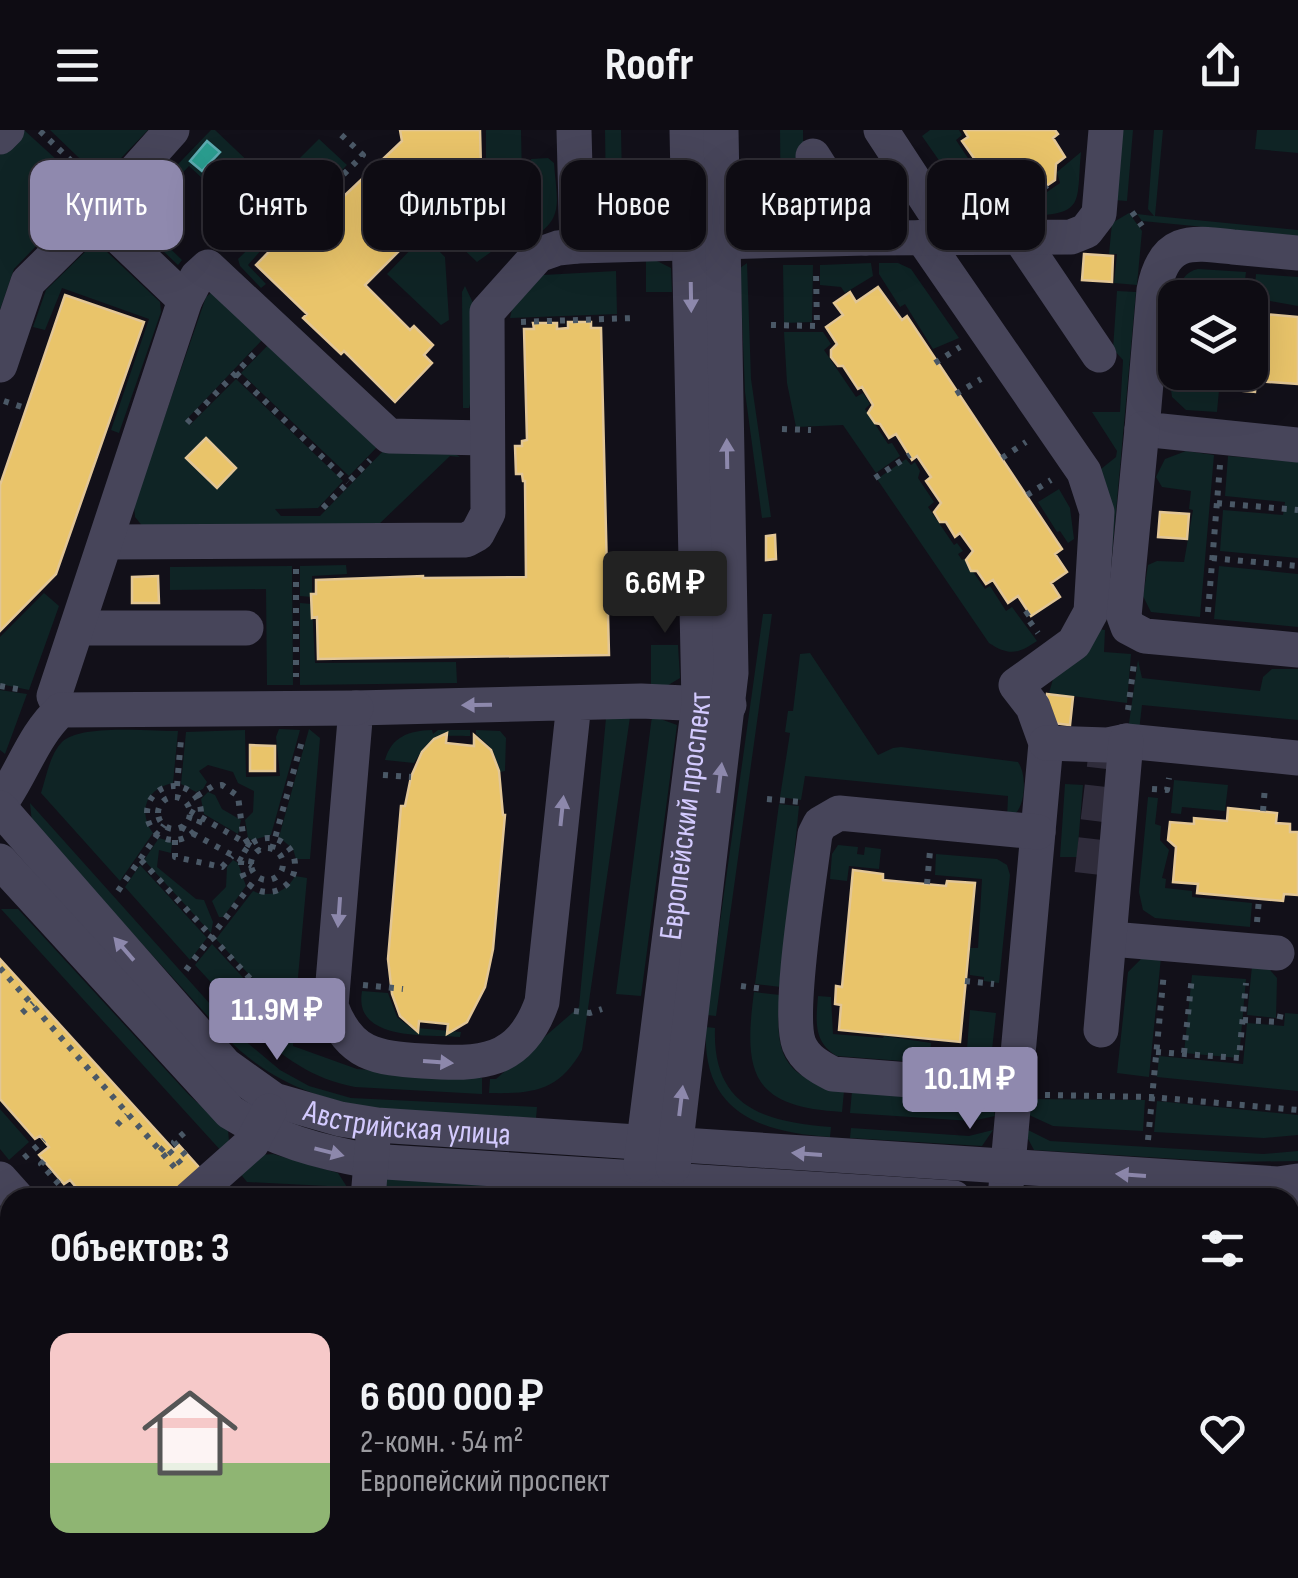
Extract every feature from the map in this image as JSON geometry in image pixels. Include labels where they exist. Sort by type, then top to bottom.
[{"type":"street","points":[[0,137],[7,130]]},
{"type":"street","points":[[139,160],[172,130]]},
{"type":"street","points":[[574,130],[575,160]]},
{"type":"street","name":"Европейский проспект","points":[[687,130],[692,160]]},
{"type":"street","name":"Европейский проспект","points":[[656,1173],[714,704],[706,243],[720,130]]},
{"type":"street","points":[[882,130],[927,219]]},
{"type":"street","points":[[1045,238],[1086,231],[1100,214],[1106,130]]},
{"type":"street","points":[[812,156],[815,160]]},
{"type":"street","points":[[706,243],[726,242]]},
{"type":"street","points":[[1006,1182],[1022,1091],[1046,743],[1033,707],[1016,685],[1108,614],[1142,428],[1154,290],[1158,272],[1169,255],[1191,242],[1298,253]]},
{"type":"street","points":[[106,542],[466,540],[478,534],[488,513],[487,312],[538,255],[561,248]]},
{"type":"street","points":[[0,365],[28,282],[55,250]]},
{"type":"street","points":[[140,250],[185,300]]},
{"type":"street","points":[[944,250],[1084,472],[1097,512],[1108,614]]},
{"type":"street","points":[[1028,250],[1099,355]]},
{"type":"street","points":[[61,710],[54,696],[185,300],[197,277],[208,267],[389,436],[486,438]]},
{"type":"street","points":[[1142,428],[1298,444]]},
{"type":"street","points":[[1108,614],[1146,636],[1298,650]]},
{"type":"street","points":[[77,628],[246,628]]},
{"type":"street","points":[[356,708],[344,995],[350,1040],[366,1052],[388,1059],[483,1062],[520,1042],[542,1002],[574,703]]},
{"type":"street","points":[[0,806],[45,724],[61,710],[714,704]]},
{"type":"street","points":[[1046,743],[1106,745],[1127,726]]},
{"type":"street","points":[[1127,726],[1298,758]]},
{"type":"street","points":[[1102,1030],[1127,726]]},
{"type":"street","name":"Австрийская улица","points":[[0,806],[14,872],[230,1112],[340,1119],[656,1173]]},
{"type":"street","points":[[1022,1091],[833,1074],[808,1058],[801,1048],[795,1018],[814,834],[820,824],[839,813],[1038,832]]},
{"type":"street","points":[[1111,939],[1277,953]]},
{"type":"street","points":[[187,1188],[252,1143],[267,1115]]},
{"type":"street","name":"Австрийская улица","points":[[267,1115],[331,1154],[370,1161],[656,1173]]},
{"type":"street","points":[[369,1188],[374,1125]]},
{"type":"street","points":[[656,1173],[1006,1182],[1278,1184],[1298,1180]]},
{"type":"street","points":[[656,1173],[835,1188]]},
{"type":"path","points":[[40,130],[64,160]]},
{"type":"path","points":[[336,130],[363,155],[343,175]]},
{"type":"path","points":[[1045,187],[1045,191]]},
{"type":"path","points":[[772,326],[816,326],[816,261]]},
{"type":"path","points":[[504,322],[634,318]]},
{"type":"path","points":[[187,423],[276,332]]},
{"type":"path","points":[[936,363],[949,354]]},
{"type":"path","points":[[236,373],[348,482]]},
{"type":"path","points":[[956,394],[967,387]]},
{"type":"path","points":[[4,400],[25,408]]},
{"type":"path","points":[[782,429],[811,430]]},
{"type":"path","points":[[319,512],[389,436]]},
{"type":"path","points":[[1002,458],[1016,449]]},
{"type":"path","points":[[1207,624],[1222,455]]},
{"type":"path","points":[[875,478],[910,456]]},
{"type":"path","points":[[1027,496],[1040,486]]},
{"type":"path","points":[[1217,503],[1298,510]]},
{"type":"path","points":[[1212,558],[1298,566]]},
{"type":"path","points":[[296,563],[296,688]]},
{"type":"path","points":[[1028,612],[1025,615],[1044,642]]},
{"type":"path","points":[[1127,726],[1135,656]]},
{"type":"path","points":[[272,849],[306,726]]},
{"type":"path","points":[[176,797],[182,728]]},
{"type":"path","points":[[378,774],[412,777]]},
{"type":"path","points":[[1167,790],[1169,777]]},
{"type":"path","points":[[196,796],[222,785],[238,796],[243,835],[249,845]]},
{"type":"path","points":[[163,787],[188,788],[196,796],[202,817],[192,833],[175,840],[158,834],[146,816],[148,804],[163,787]]},
{"type":"path","points":[[1263,811],[1264,796]]},
{"type":"path","points":[[164,825],[159,817],[160,806],[166,799],[176,797],[186,802],[190,811],[260,851]]},
{"type":"path","points":[[767,799],[800,802]]},
{"type":"path","points":[[181,827],[190,811]]},
{"type":"path","points":[[164,825],[181,827],[252,866],[258,877],[268,880],[281,872],[282,858],[272,849]]},
{"type":"path","points":[[118,891],[164,825]]},
{"type":"path","points":[[274,838],[292,852],[293,876],[274,892],[258,891],[242,874],[241,860],[249,845],[274,838]]},
{"type":"path","points":[[175,840],[175,857],[222,867],[232,856]]},
{"type":"path","points":[[252,866],[260,851],[272,849]]},
{"type":"path","points":[[927,884],[930,850]]},
{"type":"path","points":[[140,860],[268,998],[403,989]]},
{"type":"path","points":[[186,970],[258,877]]},
{"type":"path","points":[[1148,1140],[1165,958]]},
{"type":"path","points":[[0,968],[187,1188]]},
{"type":"path","points":[[1184,1053],[1192,975]]},
{"type":"path","points":[[1156,1052],[1239,1058],[1246,979]]},
{"type":"path","points":[[966,981],[1002,986]]},
{"type":"path","points":[[22,1013],[32,1003]]},
{"type":"path","points":[[574,1011],[590,1013],[602,1008]]},
{"type":"path","points":[[1243,1020],[1280,1022],[1280,1012]]},
{"type":"path","points":[[1022,1091],[1298,1110]]},
{"type":"path","points":[[117,1126],[127,1115]]},
{"type":"path","points":[[9,1182],[44,1140]]},
{"type":"path","points":[[44,1161],[41,1164],[62,1188]]},
{"type":"green space","points":[[24,130],[57,160],[30,160],[32,250],[14,269],[0,310],[0,155]]},
{"type":"green space","points":[[50,130],[148,130],[119,160],[81,160]]},
{"type":"green space","points":[[215,130],[247,160],[203,160],[203,179],[189,166],[183,172],[182,160]]},
{"type":"green space","points":[[486,130],[521,130],[522,160],[486,160]]},
{"type":"green space","points":[[605,130],[621,130],[622,160],[605,160]]},
{"type":"green space","points":[[780,130],[803,130],[803,160],[780,160]]},
{"type":"green space","points":[[930,130],[959,130],[962,135],[956,140],[969,160],[939,160],[922,136]]},
{"type":"green space","points":[[1121,130],[1133,130],[1127,201],[1114,200]]},
{"type":"green space","points":[[1154,130],[1163,130],[1155,216],[1298,230],[1298,236],[1142,221],[1137,214],[1154,216],[1148,209]]},
{"type":"green space","points":[[1257,130],[1298,130],[1298,153],[1255,149]]},
{"type":"green space","points":[[319,139],[342,160],[298,160]]},
{"type":"green space","points":[[1081,152],[1074,202],[1069,208],[1045,215],[1045,193],[1060,183],[1057,172]]},
{"type":"green space","points":[[548,158],[554,163],[556,206],[550,223],[541,231],[541,160],[531,159]]},
{"type":"green space","points":[[1129,213],[1142,231],[1137,285],[1114,283],[1117,254],[1109,254],[1112,223]]},
{"type":"green space","points":[[87,250],[105,250],[160,302],[161,312],[119,433],[111,430],[149,319],[62,288],[45,330],[33,327],[46,290]]},
{"type":"green space","points":[[162,250],[172,250],[182,260],[178,265]]},
{"type":"green space","points":[[247,250],[261,250],[248,265],[266,284],[261,288],[238,259]]},
{"type":"green space","points":[[410,250],[438,250],[445,257],[449,320],[441,325],[387,274]]},
{"type":"green space","points":[[464,250],[494,250],[477,262]]},
{"type":"green space","points":[[646,261],[671,268],[672,292],[646,292]]},
{"type":"green space","points":[[747,263],[751,379],[771,517],[762,518],[745,392],[740,268]]},
{"type":"green space","points":[[871,263],[873,276],[845,293],[841,287],[820,285],[820,265]]},
{"type":"green space","points":[[879,263],[898,263],[911,269],[959,338],[933,349],[905,304],[900,307],[879,274]]},
{"type":"green space","points":[[783,265],[813,265],[812,322],[784,323]]},
{"type":"green space","points":[[616,271],[617,314],[510,318],[512,309],[543,275]]},
{"type":"green space","points":[[1190,272],[1246,272],[1245,280],[1183,280]]},
{"type":"green space","points":[[1256,274],[1298,277],[1298,306],[1268,301],[1268,280],[1256,280]]},
{"type":"green space","points":[[465,286],[473,303],[469,408],[463,408]]},
{"type":"green space","points":[[1117,291],[1136,292],[1108,599],[1096,473],[1116,457],[1117,451],[1092,412],[1120,412],[1123,360],[1113,349]]},
{"type":"green space","points":[[212,292],[263,339],[185,421],[190,425],[236,379],[343,481],[318,508],[275,509],[281,516],[320,516],[387,447],[450,451],[460,457],[450,456],[377,526],[144,528],[135,517],[134,505],[206,297]]},
{"type":"green space","points":[[784,332],[823,332],[831,344],[824,350],[856,397],[863,393],[870,404],[865,409],[900,456],[876,473],[843,425],[796,427],[787,383]]},
{"type":"green space","points":[[268,345],[379,445],[349,476],[241,373]]},
{"type":"green space","points":[[1171,390],[1219,390],[1217,412],[1186,410],[1172,397]]},
{"type":"green space","points":[[1186,451],[1214,455],[1200,617],[1151,612],[1143,596],[1148,565],[1157,561],[1184,562],[1193,510],[1189,509],[1191,491],[1162,487],[1156,477],[1165,459]]},
{"type":"green space","points":[[1228,456],[1298,462],[1298,558],[1220,551],[1223,510],[1283,515],[1285,502],[1225,496]]},
{"type":"green space","points":[[906,459],[911,465],[915,462],[920,471],[918,478],[934,502],[928,507],[954,545],[957,543],[963,551],[958,554],[962,560],[985,589],[990,586],[1006,611],[1012,607],[1037,641],[1013,652],[989,643],[877,479]]},
{"type":"green space","points":[[1059,489],[1070,508],[1074,539],[1068,543],[1038,502]]},
{"type":"green space","points":[[346,565],[347,574],[312,576],[312,597],[300,596],[300,566]]},
{"type":"green space","points":[[292,566],[293,685],[267,685],[266,589],[170,590],[170,567]]},
{"type":"green space","points":[[1219,566],[1298,574],[1298,627],[1214,619]]},
{"type":"green space","points":[[44,593],[59,606],[29,690],[0,684],[0,637]]},
{"type":"green space","points":[[300,603],[312,604],[315,663],[456,662],[457,683],[300,685]]},
{"type":"green space","points":[[763,614],[772,614],[716,1016],[707,1015]]},
{"type":"green space","points":[[1098,629],[1105,630],[1104,652],[1131,654],[1127,703],[1049,693],[1053,679]]},
{"type":"green space","points":[[651,645],[678,645],[680,678],[665,687],[651,687]]},
{"type":"green space","points":[[810,653],[878,755],[901,747],[1018,762],[1024,785],[1018,810],[1007,819],[1008,796],[805,776],[801,800],[780,797],[790,733],[785,732],[788,711],[793,711],[800,654]]},
{"type":"green space","points":[[1138,660],[1142,678],[1260,691],[1263,677],[1272,669],[1298,669],[1298,720],[1142,705],[1139,731],[1128,730]]},
{"type":"green space","points":[[0,690],[27,694],[5,754],[0,750]]},
{"type":"green space","points":[[652,716],[677,725],[641,996],[616,994]]},
{"type":"green space","points":[[630,717],[582,1050],[554,1082],[532,1091],[489,1093],[490,1079],[496,1079],[579,1007],[606,718]]},
{"type":"green space","points":[[279,729],[300,730],[271,835],[252,840],[248,838],[245,820],[253,812],[254,791],[238,783],[233,772],[208,765],[199,771],[207,782],[203,789],[196,792],[181,784],[186,732],[245,730],[246,777],[280,776],[276,737]]},
{"type":"green space","points":[[309,729],[320,738],[310,859],[296,859],[293,849],[279,837]]},
{"type":"green space","points":[[432,730],[433,734],[438,730],[470,730],[470,736],[436,738],[414,763],[385,760],[402,736]]},
{"type":"green space","points":[[476,730],[500,731],[506,738],[505,771],[500,772],[492,749]]},
{"type":"green space","points":[[178,731],[173,783],[157,790],[147,802],[146,817],[153,833],[120,881],[41,793],[51,759],[62,742],[84,733]]},
{"type":"green space","points":[[1174,780],[1228,785],[1225,811],[1182,807],[1181,814],[1171,813]]},
{"type":"green space","points":[[1065,784],[1083,785],[1077,857],[1060,857]]},
{"type":"green space","points":[[208,792],[215,795],[222,809],[241,820],[238,834],[204,814],[201,799]]},
{"type":"green space","points":[[1148,797],[1158,798],[1155,824],[1161,826],[1160,840],[1169,850],[1162,878],[1166,879],[1165,888],[1192,891],[1192,897],[1252,903],[1250,927],[1155,918],[1143,910],[1139,892]]},
{"type":"green space","points":[[30,803],[237,1034],[280,1070],[309,1086],[351,1098],[537,1107],[536,1118],[376,1108],[301,1089],[267,1071],[234,1045],[32,823]]},
{"type":"green space","points":[[779,804],[799,806],[781,987],[755,984]]},
{"type":"green space","points":[[159,838],[172,842],[171,853],[159,850],[157,867],[196,899],[204,900],[213,922],[211,933],[144,860]]},
{"type":"green space","points":[[838,845],[858,847],[857,854],[864,855],[865,847],[881,849],[879,869],[849,866],[847,881],[830,879],[832,854]]},
{"type":"green space","points":[[936,854],[997,859],[1007,865],[1010,875],[999,983],[970,975],[970,948],[978,948],[982,879],[935,875]]},
{"type":"green space","points":[[233,860],[238,863],[246,886],[223,917],[219,917],[212,901],[226,887],[227,867]]},
{"type":"green space","points":[[140,865],[207,938],[190,960],[125,887]]},
{"type":"green space","points":[[295,876],[307,878],[296,999],[269,996],[216,939],[253,891],[277,892]]},
{"type":"green space","points":[[1,909],[18,909],[189,1095],[228,1130],[229,1141],[223,1153]]},
{"type":"green space","points":[[212,944],[264,1000],[296,1004],[293,1046],[357,1069],[482,1078],[482,1094],[355,1087],[306,1069],[265,1040],[195,965]]},
{"type":"green space","points":[[1161,957],[1149,1077],[1117,1073],[1128,972],[1141,959]]},
{"type":"green space","points":[[1252,966],[1270,970],[1277,978],[1276,1018],[1247,1015]]},
{"type":"green space","points":[[1192,975],[1246,979],[1239,1058],[1184,1053]]},
{"type":"green space","points":[[362,991],[388,993],[397,1017],[416,1032],[417,1028],[461,1032],[460,1037],[413,1035],[381,1027],[369,1019],[362,1007]]},
{"type":"green space","points":[[754,992],[780,995],[779,1033],[787,1060],[807,1079],[844,1091],[842,1112],[789,1103],[760,1081],[750,1045]]},
{"type":"green space","points":[[818,996],[831,997],[833,1034],[931,1043],[929,1063],[837,1056],[820,1037]]},
{"type":"green space","points":[[970,1010],[996,1013],[991,1059],[982,1066],[936,1064],[938,1047],[967,1049]]},
{"type":"green space","points":[[1285,1013],[1298,1014],[1298,1091],[1157,1077],[1159,1056],[1243,1064],[1247,1023],[1284,1026]]},
{"type":"green space","points":[[706,1027],[715,1028],[716,1055],[723,1077],[747,1106],[785,1121],[831,1127],[830,1137],[780,1130],[758,1122],[724,1098],[713,1079],[707,1056]]},
{"type":"green space","points":[[852,1091],[992,1101],[995,1116],[972,1121],[850,1113]]},
{"type":"green space","points":[[1029,1099],[1145,1100],[1143,1131],[1053,1126],[1029,1115]]},
{"type":"green space","points":[[1157,1101],[1298,1115],[1298,1135],[1264,1138],[1154,1132]]},
{"type":"green space","points":[[0,1109],[29,1142],[9,1160],[0,1149]]},
{"type":"green space","points":[[851,1128],[969,1136],[993,1130],[982,1146],[850,1138]]},
{"type":"green space","points":[[1028,1130],[1050,1141],[1263,1154],[1298,1151],[1298,1161],[1226,1162],[1034,1150]]},
{"type":"green space","points":[[273,1154],[338,1173],[347,1187],[247,1182],[239,1172],[260,1155]]},
{"type":"green space","points":[[388,1177],[520,1186],[520,1188],[382,1188]]},
{"type":"building: Жильё","points":[[400,130],[480,130],[481,160],[382,160],[402,141]]},
{"type":"building: Жильё","points":[[964,130],[1055,130],[1058,134],[1053,138],[1065,157],[1056,164],[1055,180],[1045,187],[1045,160],[975,160],[962,141],[968,137]]},
{"type":"building: Жильё","points":[[363,178],[363,250],[400,250],[365,285],[410,330],[414,326],[433,345],[424,355],[432,363],[395,402],[344,351],[341,354],[303,318],[307,314],[256,265],[271,250],[343,250],[343,197]]},
{"type":"building: Жильё","points":[[1084,254],[1113,256],[1112,282],[1082,280]]},
{"type":"building: Жильё","points":[[878,287],[902,320],[907,316],[1062,549],[1055,554],[1067,572],[1051,583],[1060,597],[1031,616],[1018,596],[1008,603],[993,580],[986,584],[977,571],[971,571],[966,560],[973,551],[960,533],[955,537],[934,512],[941,503],[926,481],[931,477],[917,456],[912,460],[896,434],[889,438],[875,423],[868,413],[873,405],[862,387],[858,389],[843,366],[831,357],[837,344],[826,327],[843,315],[834,303],[850,292],[856,302]]},
{"type":"building: Жильё","points":[[65,295],[144,322],[56,574],[0,631],[0,485]]},
{"type":"building: Жильё","points":[[1268,314],[1298,317],[1298,384],[1268,382]]},
{"type":"building: Жильё","points":[[568,322],[591,322],[591,328],[601,328],[609,655],[318,659],[317,617],[312,618],[311,594],[316,594],[316,580],[526,577],[525,481],[522,474],[516,474],[515,446],[522,446],[522,441],[527,440],[524,329],[534,329],[533,323],[557,323],[557,329],[568,328]]},
{"type":"building: Жильё","points":[[206,438],[236,468],[217,488],[186,458]]},
{"type":"building: Жильё","points":[[1160,512],[1189,514],[1187,539],[1158,537]]},
{"type":"building: Жильё","points":[[775,535],[776,559],[766,560],[766,536]]},
{"type":"building: Жильё","points":[[158,576],[159,603],[132,603],[132,577]]},
{"type":"building: Жильё","points":[[1047,694],[1073,697],[1070,725],[1044,722]]},
{"type":"building: Жильё","points":[[447,733],[446,743],[474,746],[474,735],[491,750],[499,771],[505,815],[493,949],[485,987],[467,1022],[447,1034],[448,1024],[419,1021],[418,1032],[400,1016],[392,994],[388,959],[401,806],[405,806],[422,752],[434,739]]},
{"type":"building: Жильё","points":[[250,745],[275,746],[275,771],[250,771]]},
{"type":"building: Жильё","points":[[1228,808],[1277,813],[1276,823],[1290,824],[1290,832],[1298,832],[1298,895],[1284,894],[1283,901],[1197,893],[1198,884],[1173,882],[1176,847],[1168,840],[1170,822],[1194,824],[1194,818],[1227,821]]},
{"type":"building: Жильё","points":[[853,870],[883,874],[883,880],[946,886],[947,881],[975,883],[960,1042],[839,1030],[841,1005],[835,1004],[836,986],[842,987]]},
{"type":"building: Жильё","points":[[0,959],[174,1150],[179,1145],[205,1174],[192,1188],[77,1188],[70,1180],[64,1184],[39,1155],[49,1147],[40,1136],[35,1139],[0,1099]]},
{"type":"building: Школы","points":[[207,141],[220,152],[212,160],[203,160],[202,171],[190,161]]},
{"type":"tunnel","points":[[1092,874],[1107,745]]}]
